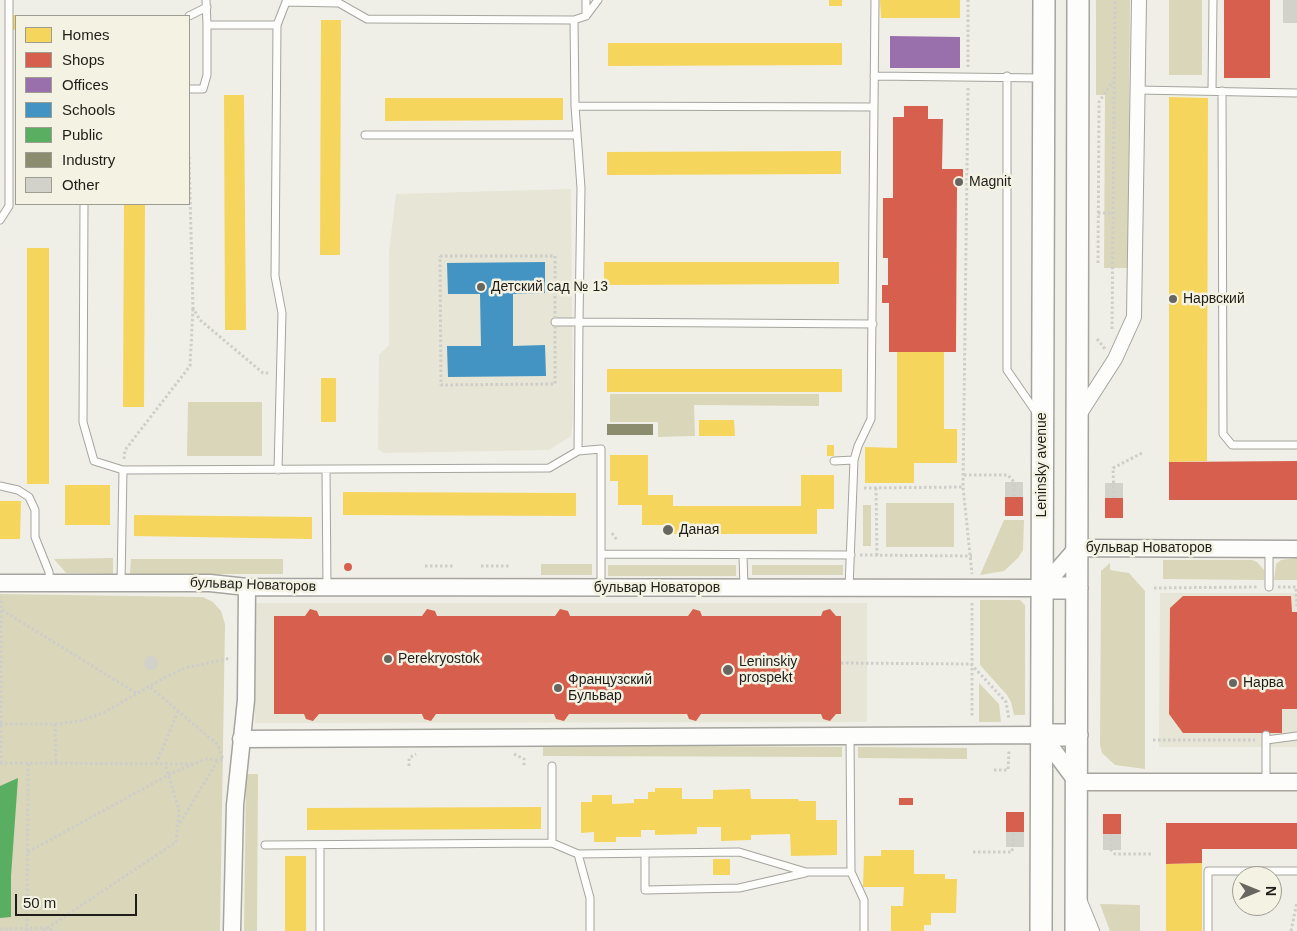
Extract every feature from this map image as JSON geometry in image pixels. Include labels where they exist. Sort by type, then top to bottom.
[{"type":"main road","name":"Leninsky avenue","points":[[1041,931],[1044,0]]},
{"type":"main road","points":[[1076,931],[1078,0]]},
{"type":"main road","points":[[1042,588],[1077,588]]},
{"type":"main road","points":[[1042,736],[1077,736]]},
{"type":"street","points":[[1077,418],[1115,358],[1134,316],[1140,0]]},
{"type":"street","name":"бульвар Новаторов","points":[[1,588],[50,583],[210,583],[247,587],[1042,588],[1077,548],[1297,548]]},
{"type":"street","points":[[232,931],[235,805],[246,700],[247,587]]},
{"type":"street","points":[[241,739],[1042,736],[1077,782],[1297,782]]},
{"type":"street","points":[[1076,894],[1092,931]]},
{"type":"lane","points":[[0,220],[9,206],[8,0]]},
{"type":"lane","points":[[586,0],[586,16]]},
{"type":"lane","points":[[278,470],[282,313],[276,276],[277,25],[287,1],[339,3],[367,19],[574,20],[586,16],[598,0]]},
{"type":"lane","points":[[850,588],[854,460],[858,446],[871,419],[874,0]]},
{"type":"lane","points":[[1212,90],[1213,0]]},
{"type":"lane","points":[[190,15],[206,4]]},
{"type":"lane","points":[[190,89],[203,89],[207,75],[206,4]]},
{"type":"lane","points":[[574,20],[577,135],[581,188],[578,451]]},
{"type":"lane","points":[[207,25],[277,25]]},
{"type":"lane","points":[[874,76],[1007,76],[1044,78]]},
{"type":"lane","points":[[1007,76],[1007,370],[1042,421]]},
{"type":"lane","points":[[1138,90],[1297,93]]},
{"type":"lane","points":[[1222,91],[1223,434],[1232,445],[1297,444]]},
{"type":"lane","points":[[576,106],[874,107]]},
{"type":"lane","points":[[365,134],[577,135]]},
{"type":"lane","points":[[84,205],[83,422],[94,461],[123,470],[550,468],[578,451],[601,449],[601,588]]},
{"type":"lane","points":[[555,322],[873,324]]},
{"type":"lane","points":[[834,461],[854,460]]},
{"type":"lane","points":[[121,583],[123,470]]},
{"type":"lane","points":[[326,470],[327,587]]},
{"type":"lane","points":[[0,486],[18,490],[29,497],[35,510],[35,538],[49,572],[50,583]]},
{"type":"lane","points":[[1269,548],[1270,587]]},
{"type":"lane","points":[[601,554],[851,555]]},
{"type":"lane","points":[[743,555],[744,588]]},
{"type":"lane","points":[[850,736],[851,872],[864,900],[864,931]]},
{"type":"lane","points":[[1266,782],[1266,737],[1297,736]]},
{"type":"lane","points":[[552,766],[552,844]]},
{"type":"lane","points":[[265,845],[552,844],[578,854],[739,852],[806,872]]},
{"type":"lane","points":[[320,845],[320,931]]},
{"type":"lane","points":[[578,854],[590,898],[590,931]]},
{"type":"lane","points":[[645,854],[645,890],[739,888],[806,872],[851,872]]},
{"type":"lane","points":[[1208,931],[1208,871],[1297,871]]},
{"type":"path","points":[[968,0],[964,487],[972,556],[972,576]]},
{"type":"path","points":[[1112,338],[1115,0]]},
{"type":"path","points":[[1098,272],[1099,102],[1114,79]]},
{"type":"path","points":[[128,446],[190,366],[193,308],[190,195]]},
{"type":"path","points":[[1098,213],[1113,213]]},
{"type":"path","points":[[440,256],[555,256],[555,322],[555,384],[441,385],[440,256]]},
{"type":"path","points":[[193,308],[200,320],[263,373],[280,374]]},
{"type":"path","points":[[1097,331],[1097,341],[1109,353],[1110,345]]},
{"type":"path","points":[[1114,498],[1113,468],[1142,453]]},
{"type":"path","points":[[964,475],[1008,475],[1014,482],[1014,496]]},
{"type":"path","points":[[852,488],[964,487]]},
{"type":"path","points":[[876,488],[876,556]]},
{"type":"path","points":[[851,555],[972,556]]},
{"type":"path","points":[[425,566],[454,566]]},
{"type":"path","points":[[481,566],[509,566]]},
{"type":"path","points":[[1154,588],[1296,587],[1297,606]]},
{"type":"path","points":[[1,588],[1,763],[196,764]]},
{"type":"path","points":[[972,600],[972,718]]},
{"type":"path","points":[[2,610],[136,693]]},
{"type":"path","points":[[1,724],[55,724],[81,721],[105,712],[136,693],[185,668],[246,655]]},
{"type":"path","points":[[841,663],[971,664],[1006,702],[1009,711],[1009,725]]},
{"type":"path","points":[[28,852],[170,774],[206,759],[223,760],[218,745],[149,686]]},
{"type":"path","points":[[156,764],[178,711]]},
{"type":"path","points":[[55,724],[56,763]]},
{"type":"path","points":[[1153,740],[1266,737]]},
{"type":"path","points":[[994,770],[1008,770],[1009,750]]},
{"type":"path","points":[[409,766],[410,758],[423,751]]},
{"type":"path","points":[[509,752],[524,759],[524,766]]},
{"type":"path","points":[[179,825],[218,760]]},
{"type":"path","points":[[27,930],[28,763]]},
{"type":"path","points":[[45,930],[176,842],[179,810],[170,774],[165,764]]},
{"type":"path","points":[[972,852],[1012,852],[1014,832]]},
{"type":"path","points":[[1111,834],[1111,850],[1115,854],[1152,854]]},
{"type":"path","points":[[1291,929],[1297,902]]},
{"type":"path","points":[[1291,929],[1297,927]]},
{"type":"path","points":[[0,929],[54,931]]},
{"type":"shaded area","points":[[1096,0],[1130,0],[1128,268],[1104,268],[1105,95],[1096,95]]},
{"type":"shaded area","points":[[1169,0],[1202,0],[1202,75],[1169,75]]},
{"type":"shaded area","name":"Детский сад № 13","points":[[571,189],[573,419],[571,436],[549,450],[384,453],[378,449],[379,355],[389,345],[389,252],[396,194]]},
{"type":"shaded area","points":[[610,394],[819,394],[819,406],[694,405],[695,436],[658,437],[658,422],[610,422]]},
{"type":"shaded area","points":[[188,402],[262,402],[262,456],[187,456]]},
{"type":"shaded area","points":[[886,503],[954,503],[954,547],[886,547]]},
{"type":"shaded area","points":[[863,505],[871,505],[871,546],[863,546]]},
{"type":"shaded area","points":[[1004,520],[1024,520],[1023,550],[1018,558],[1004,571],[980,575]]},
{"type":"shaded area","points":[[113,558],[113,574],[66,573],[54,559]]},
{"type":"shaded area","points":[[1297,558],[1297,580],[1274,580],[1276,564],[1281,560]]},
{"type":"shaded area","points":[[131,559],[283,559],[283,574],[130,574]]},
{"type":"shaded area","points":[[1163,560],[1252,560],[1257,562],[1264,570],[1264,580],[1163,579]]},
{"type":"shaded area","points":[[1110,563],[1110,570],[1129,573],[1145,591],[1145,769],[1115,765],[1102,753],[1100,745],[1101,571]]},
{"type":"shaded area","points":[[541,564],[592,564],[592,575],[541,575]]},
{"type":"shaded area","points":[[608,565],[736,565],[736,576],[608,576]]},
{"type":"shaded area","points":[[752,565],[843,565],[843,575],[752,575]]},
{"type":"shaded area","name":"Нарва","points":[[1160,593],[1297,593],[1297,747],[1159,747]]},
{"type":"shaded area","points":[[0,594],[203,597],[213,602],[221,611],[225,624],[220,931],[0,931]]},
{"type":"shaded area","points":[[980,600],[1020,600],[1025,605],[1025,715],[1014,715],[1007,695],[980,665]]},
{"type":"shaded area","name":"Французский Бульвар","points":[[255,603],[867,603],[867,722],[255,723]]},
{"type":"shaded area","points":[[979,683],[999,704],[1001,722],[979,722]]},
{"type":"shaded area","points":[[543,745],[842,747],[842,757],[543,756]]},
{"type":"shaded area","points":[[858,747],[967,748],[967,759],[858,758]]},
{"type":"shaded area","points":[[246,774],[258,774],[257,931],[244,931]]},
{"type":"shaded area","points":[[1100,904],[1140,905],[1140,931],[1110,931]]},
{"type":"building: Homes","points":[[829,0],[842,0],[842,6],[829,6]]},
{"type":"building: Homes","points":[[880,0],[960,0],[960,18],[881,18]]},
{"type":"building: Homes","points":[[13,15],[15,15],[15,30],[12,30]]},
{"type":"building: Homes","points":[[321,20],[341,20],[340,255],[320,255]]},
{"type":"building: Homes","points":[[608,43],[842,43],[842,65],[608,66]]},
{"type":"building: Homes","points":[[224,95],[244,95],[246,330],[225,330]]},
{"type":"building: Homes","points":[[1169,97],[1208,98],[1207,461],[1169,462]]},
{"type":"building: Homes","points":[[385,98],[563,98],[563,120],[385,121]]},
{"type":"building: Homes","points":[[841,151],[841,174],[607,175],[607,152]]},
{"type":"building: Homes","points":[[124,205],[145,205],[144,407],[123,407]]},
{"type":"building: Homes","points":[[27,248],[49,248],[49,484],[27,484]]},
{"type":"building: Homes","points":[[604,262],[839,262],[839,284],[604,285]]},
{"type":"building: Homes","points":[[897,352],[944,352],[944,429],[957,429],[957,463],[914,463],[914,483],[865,483],[865,447],[897,448]]},
{"type":"building: Homes","points":[[607,369],[842,369],[842,392],[607,392]]},
{"type":"building: Homes","points":[[321,378],[336,378],[336,422],[321,422]]},
{"type":"building: Homes","points":[[699,420],[734,420],[735,436],[699,436]]},
{"type":"building: Homes","points":[[827,445],[834,445],[834,456],[827,456]]},
{"type":"building: Homes","points":[[610,455],[648,455],[648,495],[673,495],[673,506],[801,506],[801,475],[834,475],[834,509],[817,509],[817,534],[666,534],[666,525],[642,525],[642,505],[618,505],[618,481],[610,481]]},
{"type":"building: Homes","points":[[65,485],[110,485],[110,525],[65,525]]},
{"type":"building: Homes","points":[[343,492],[576,493],[576,516],[343,515]]},
{"type":"building: Homes","points":[[0,501],[21,501],[20,539],[0,539]]},
{"type":"building: Homes","points":[[134,515],[312,517],[312,539],[134,536]]},
{"type":"building: Homes","points":[[655,788],[682,788],[682,799],[713,799],[713,790],[750,789],[751,799],[816,801],[816,820],[837,820],[837,855],[791,856],[790,834],[751,835],[751,840],[721,841],[721,827],[697,827],[697,834],[655,835],[655,830],[641,830],[641,837],[616,837],[616,842],[594,842],[594,832],[581,833],[581,802],[592,802],[592,795],[612,795],[612,804],[634,803],[634,799],[648,799],[648,792],[655,792]]},
{"type":"building: Homes","points":[[541,807],[541,829],[307,830],[307,808]]},
{"type":"building: Homes","points":[[881,850],[914,850],[914,874],[945,874],[945,879],[957,879],[956,913],[931,913],[931,925],[924,925],[924,931],[891,931],[891,906],[903,906],[904,887],[863,887],[864,856],[881,856]]},
{"type":"building: Homes","points":[[285,856],[306,856],[306,931],[285,931]]},
{"type":"building: Homes","points":[[713,859],[730,859],[730,875],[713,875]]},
{"type":"building: Homes","points":[[1202,863],[1202,931],[1166,931],[1166,864]]},
{"type":"building: Shops","points":[[1224,0],[1270,0],[1270,78],[1224,78]]},
{"type":"building: Shops","points":[[904,106],[928,106],[928,119],[943,119],[942,169],[963,169],[963,185],[957,185],[956,352],[889,352],[889,303],[882,303],[882,285],[888,285],[888,258],[883,258],[883,198],[893,198],[893,117],[904,117]]},
{"type":"building: Shops","points":[[1297,461],[1297,500],[1169,500],[1169,462]]},
{"type":"building: Shops","points":[[1005,497],[1023,497],[1023,516],[1005,516]]},
{"type":"building: Shops","points":[[1105,498],[1123,498],[1123,518],[1105,518]]},
{"type":"building: Shops","points":[[348,563],[352,567],[348,571],[344,567]]},
{"type":"building: Shops","name":"Нарва","points":[[1183,596],[1291,596],[1292,612],[1297,612],[1297,709],[1282,709],[1282,733],[1183,733],[1169,714],[1170,608]]},
{"type":"building: Shops","name":"Французский Бульвар","points":[[310,609],[317,611],[319,616],[422,616],[427,609],[435,611],[437,616],[555,616],[560,609],[568,611],[570,616],[688,616],[693,609],[700,611],[702,616],[821,616],[823,611],[830,609],[836,616],[841,616],[841,714],[836,714],[830,721],[823,719],[821,714],[701,714],[696,721],[689,719],[687,714],[569,714],[564,721],[556,719],[554,714],[436,714],[431,721],[424,719],[422,714],[319,714],[313,721],[306,719],[304,714],[274,714],[274,616],[305,616]]},
{"type":"building: Shops","points":[[899,798],[913,798],[913,805],[899,805]]},
{"type":"building: Shops","points":[[1006,812],[1024,812],[1024,832],[1006,832]]},
{"type":"building: Shops","points":[[1103,814],[1121,814],[1121,834],[1103,834]]},
{"type":"building: Shops","points":[[1166,823],[1297,823],[1297,849],[1202,849],[1202,863],[1166,864]]},
{"type":"building: Offices","points":[[890,36],[960,37],[960,68],[890,68]]},
{"type":"building: Schools","points":[[545,262],[545,293],[513,294],[513,346],[545,345],[546,376],[448,377],[447,346],[481,346],[480,294],[448,294],[447,263]]},
{"type":"building: Public","points":[[18,778],[11,876],[11,917],[0,918],[0,786]]},
{"type":"building: Industry","points":[[607,424],[653,424],[653,435],[607,435]]},
{"type":"building: Other","points":[[1283,0],[1297,0],[1297,23],[1283,23]]},
{"type":"building: Other","points":[[1005,482],[1023,482],[1023,497],[1005,497]]},
{"type":"building: Other","points":[[1105,483],[1123,483],[1123,498],[1105,498]]},
{"type":"building: Other","points":[[151,656],[156,658],[158,663],[156,668],[151,670],[146,668],[144,663],[146,658]]},
{"type":"building: Other","points":[[1006,832],[1024,832],[1024,847],[1006,847]]},
{"type":"building: Other","points":[[1103,834],[1121,834],[1121,850],[1103,850]]},
{"type":"place","name":"Magnit","points":[[959,182]]},
{"type":"place","name":"Детский сад № 13","points":[[481,287]]},
{"type":"place","name":"Нарвский","points":[[1173,299]]},
{"type":"place","name":"Даная","points":[[668,530]]},
{"type":"place","name":"Perekryostok","points":[[388,659]]},
{"type":"place","name":"Leninskiy prospekt","points":[[728,670]]},
{"type":"place","name":"Нарва","points":[[1233,683]]},
{"type":"place","name":"Французский Бульвар","points":[[558,688]]}]
